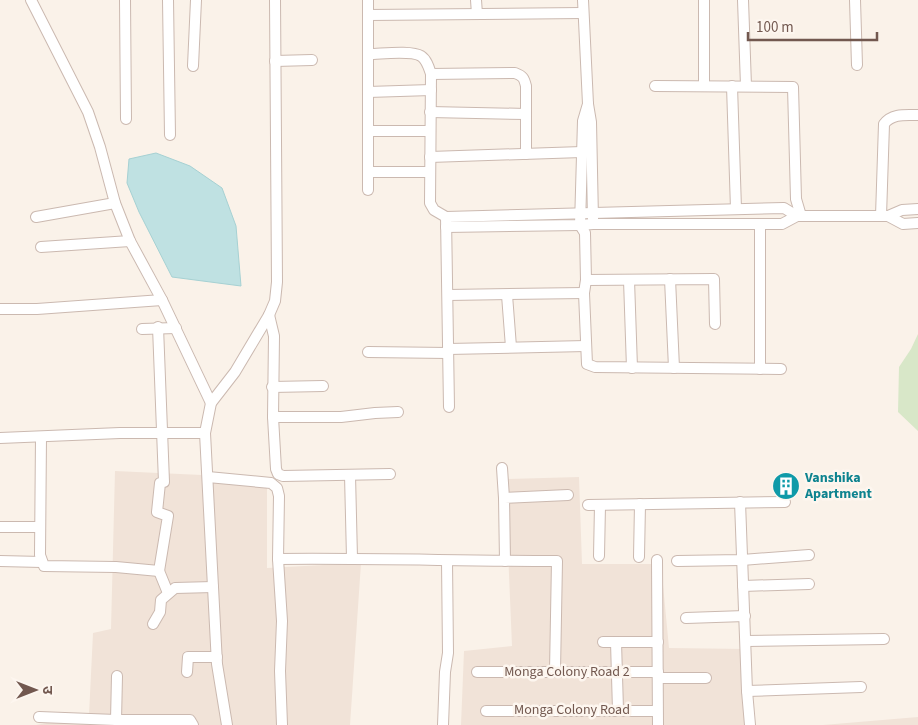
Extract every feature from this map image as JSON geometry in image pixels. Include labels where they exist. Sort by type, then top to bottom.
[{"type":"street","points":[[31,0],[88,112],[100,147],[115,203],[130,241],[162,300],[211,403]]},
{"type":"street","points":[[125,0],[126,119]]},
{"type":"street","points":[[168,0],[170,135]]},
{"type":"street","points":[[193,66],[196,0]]},
{"type":"street","points":[[227,725],[217,657],[205,433],[211,403],[235,372],[269,315],[275,301],[277,282],[275,0]]},
{"type":"street","points":[[368,0],[368,190]]},
{"type":"street","points":[[476,0],[477,14]]},
{"type":"street","points":[[583,0],[582,14],[591,122],[593,224]]},
{"type":"street","points":[[704,0],[704,86]]},
{"type":"street","points":[[744,0],[746,86]]},
{"type":"street","points":[[855,0],[857,65]]},
{"type":"street","points":[[368,15],[464,13],[582,14]]},
{"type":"street","points":[[369,54],[406,54],[422,57],[426,62],[431,74],[430,172],[432,208],[446,222],[583,229],[593,224],[782,224],[799,216],[885,216],[902,210],[918,209]]},
{"type":"street","points":[[275,61],[312,60]]},
{"type":"street","points":[[431,74],[515,73],[520,75],[524,79],[526,86],[526,154]]},
{"type":"street","points":[[655,86],[793,87],[796,199],[799,216]]},
{"type":"street","points":[[732,86],[736,210]]},
{"type":"street","points":[[368,92],[431,90]]},
{"type":"street","points":[[588,104],[583,121],[580,213],[583,229],[586,280],[584,293],[587,364],[595,367],[632,368],[781,369]]},
{"type":"street","points":[[430,112],[526,114]]},
{"type":"street","points":[[885,216],[884,124],[888,119],[895,116],[918,114]]},
{"type":"street","points":[[368,132],[430,131]]},
{"type":"street","points":[[430,157],[582,152]]},
{"type":"street","points":[[368,172],[430,172]]},
{"type":"street","points":[[36,217],[115,203]]},
{"type":"street","points":[[446,222],[593,212],[784,208],[799,216]]},
{"type":"street","points":[[885,216],[903,224],[918,223]]},
{"type":"street","points":[[446,222],[448,407]]},
{"type":"street","points":[[760,224],[760,369]]},
{"type":"street","points":[[41,247],[130,241]]},
{"type":"street","points":[[586,280],[714,278],[715,324]]},
{"type":"street","points":[[670,279],[674,368]]},
{"type":"street","points":[[629,280],[632,368]]},
{"type":"street","points":[[448,295],[584,293]]},
{"type":"street","points":[[507,295],[511,347]]},
{"type":"street","points":[[0,309],[37,309],[162,300]]},
{"type":"street","points":[[269,315],[274,336],[272,387],[276,469],[278,474],[283,476],[390,474]]},
{"type":"street","points":[[158,327],[164,482],[160,483],[157,512],[168,516],[159,571],[168,593]]},
{"type":"street","points":[[142,328],[176,328]]},
{"type":"street","points":[[368,352],[586,346]]},
{"type":"street","points":[[272,387],[322,386]]},
{"type":"street","points":[[273,418],[341,418],[398,412]]},
{"type":"street","points":[[0,438],[162,432],[205,433]]},
{"type":"street","points":[[41,437],[40,527],[42,562],[44,566],[116,567],[159,571]]},
{"type":"street","points":[[502,468],[505,561]]},
{"type":"street","points":[[350,475],[352,558]]},
{"type":"street","points":[[208,477],[271,483],[277,488],[279,496],[278,559],[282,621],[280,671],[282,725]]},
{"type":"street","points":[[504,498],[568,495]]},
{"type":"street","points":[[740,502],[750,725]]},
{"type":"street","points":[[588,505],[785,502]]},
{"type":"street","points":[[639,557],[640,504]]},
{"type":"street","points":[[599,556],[600,505]]},
{"type":"street","points":[[0,527],[40,527]]},
{"type":"street","points":[[677,561],[742,560],[808,555]]},
{"type":"street","points":[[278,559],[352,558],[447,561],[558,561],[555,672]]},
{"type":"street","points":[[657,560],[658,725]]},
{"type":"street","points":[[0,561],[42,562]]},
{"type":"street","points":[[443,725],[444,672],[448,653],[447,561]]},
{"type":"street","points":[[743,586],[809,584]]},
{"type":"street","points":[[153,624],[160,612],[161,600],[175,588],[213,586]]},
{"type":"street","points":[[686,618],[745,616]]},
{"type":"street","points":[[746,641],[884,638]]},
{"type":"street","points":[[603,642],[658,642]]},
{"type":"street","points":[[616,642],[618,710]]},
{"type":"street","points":[[187,672],[188,656],[217,657]]},
{"type":"street","name":"Monga Colony Road 2","points":[[476,672],[617,672],[706,678]]},
{"type":"street","points":[[116,720],[117,676]]},
{"type":"street","points":[[747,691],[861,687]]},
{"type":"street","name":"Monga Colony Road","points":[[486,710],[658,710]]},
{"type":"street","points":[[39,716],[116,720],[190,720],[193,725]]},
{"type":"shaded area","points":[[115,471],[267,478],[267,568],[361,563],[350,725],[36,725],[89,715],[93,633],[111,629]]},
{"type":"shaded area","points":[[579,477],[582,564],[661,564],[669,648],[747,649],[751,725],[461,725],[464,651],[512,646],[505,479]]},
{"type":"shaded area","points":[[918,717],[918,725],[823,725]]},
{"type":"green space","points":[[918,334],[918,431],[898,412],[899,367]]},
{"type":"water","points":[[156,153],[190,166],[222,188],[236,226],[241,286],[172,277],[139,212],[127,183],[129,159]]},
{"type":"place","name":"Vanshika Apartment","points":[[786,486]]}]
